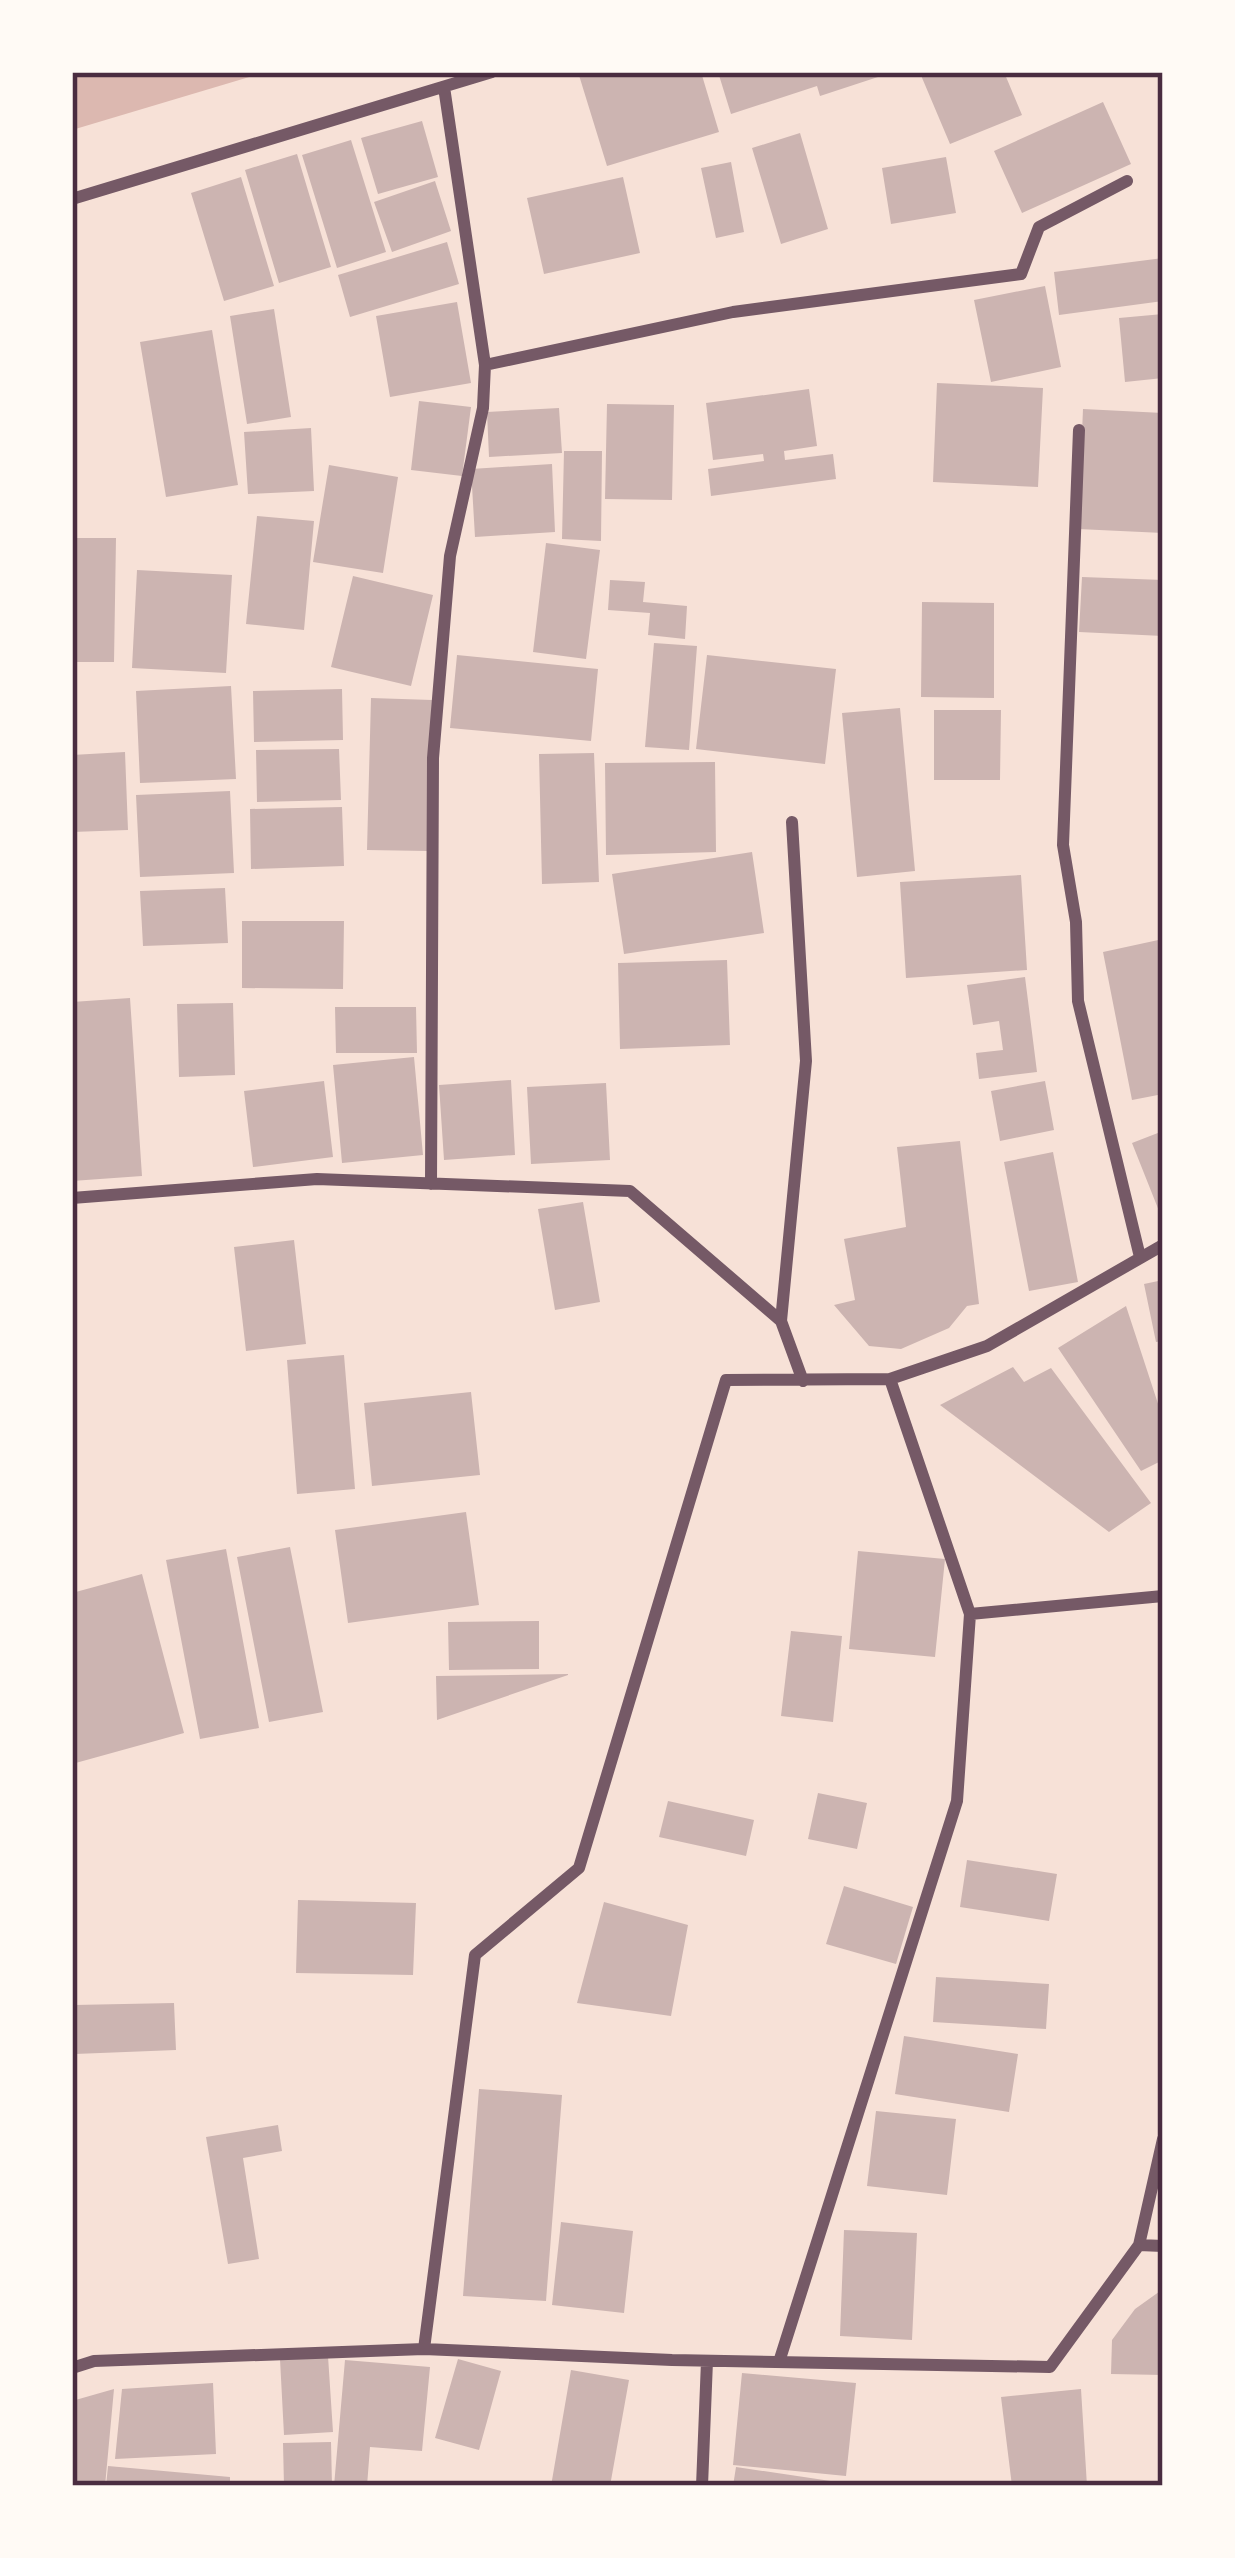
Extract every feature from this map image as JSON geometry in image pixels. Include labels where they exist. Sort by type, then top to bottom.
[{"type":"street","points":[[72,199],[492,72]]},
{"type":"street","points":[[431,1184],[433,758],[450,556],[483,408],[485,365],[443,87]]},
{"type":"street","points":[[485,365],[734,312],[1021,274],[1039,227],[1127,181]]},
{"type":"street","points":[[1079,430],[1063,845],[1076,922],[1078,1001],[1139,1257]]},
{"type":"street","points":[[792,822],[806,1061],[781,1321],[803,1381]]},
{"type":"street","points":[[72,1198],[317,1179],[630,1191],[781,1321]]},
{"type":"street","points":[[424,2349],[475,1955],[579,1868],[726,1380],[890,1379],[987,1346],[1163,1245]]},
{"type":"street","points":[[779,2362],[957,1801],[970,1614],[890,1379]]},
{"type":"street","points":[[970,1614],[1163,1596]]},
{"type":"street","points":[[72,2368],[94,2361],[424,2349],[1050,2368],[1139,2246],[1163,2139]]},
{"type":"street","points":[[1139,2246],[1163,2246]]},
{"type":"street","points":[[702,2486],[707,2361]]},
{"type":"shaded area","points":[[72,72],[266,72],[72,130]]},
{"type":"building","points":[[578,72],[701,72],[719,132],[607,166]]},
{"type":"building","points":[[718,72],[879,72],[881,76],[820,96],[817,86],[731,114]]},
{"type":"building","points":[[923,72],[1004,72],[1022,115],[950,144]]},
{"type":"building","points":[[1103,102],[1131,164],[1022,213],[994,151]]},
{"type":"building","points":[[422,121],[438,177],[378,194],[361,138]]},
{"type":"building","points":[[800,133],[828,229],[781,244],[752,148]]},
{"type":"building","points":[[351,140],[386,252],[337,268],[302,155]]},
{"type":"building","points":[[297,154],[331,267],[279,283],[245,170]]},
{"type":"building","points":[[946,157],[956,213],[891,224],[882,168]]},
{"type":"building","points":[[731,162],[744,232],[716,238],[701,168]]},
{"type":"building","points":[[241,177],[274,286],[224,301],[191,193]]},
{"type":"building","points":[[623,177],[640,253],[544,274],[527,198]]},
{"type":"building","points":[[435,181],[451,231],[392,252],[374,202]]},
{"type":"building","points":[[447,242],[459,284],[350,317],[338,275]]},
{"type":"building","points":[[1163,258],[1163,301],[1059,315],[1054,272]]},
{"type":"building","points":[[1045,286],[1061,367],[991,382],[974,300]]},
{"type":"building","points":[[457,302],[471,383],[390,397],[376,316]]},
{"type":"building","points":[[274,309],[291,417],[247,424],[230,316]]},
{"type":"building","points":[[1163,314],[1163,378],[1125,382],[1119,318]]},
{"type":"building","points":[[212,330],[238,485],[166,497],[140,342]]},
{"type":"building","points":[[937,383],[1043,388],[1038,487],[933,482]]},
{"type":"building","points":[[809,389],[817,446],[784,451],[785,460],[833,454],[836,479],[711,496],[708,469],[764,461],[763,454],[713,460],[706,403]]},
{"type":"building","points":[[419,401],[471,407],[462,476],[411,470]]},
{"type":"building","points":[[607,404],[674,405],[672,500],[605,499]]},
{"type":"building","points":[[559,408],[562,453],[489,457],[487,412]]},
{"type":"building","points":[[1083,409],[1163,413],[1163,533],[1078,529]]},
{"type":"building","points":[[311,428],[314,491],[248,494],[244,432]]},
{"type":"building","points":[[564,451],[602,451],[601,541],[562,539]]},
{"type":"building","points":[[552,464],[555,532],[475,537],[471,469]]},
{"type":"building","points":[[329,465],[398,477],[383,573],[313,562]]},
{"type":"building","points":[[257,516],[314,521],[304,630],[246,624]]},
{"type":"building","points":[[72,538],[116,538],[114,662],[72,662]]},
{"type":"building","points":[[546,543],[600,550],[586,659],[533,652]]},
{"type":"building","points":[[137,570],[232,575],[226,673],[132,668]]},
{"type":"building","points":[[353,576],[433,595],[411,686],[331,667]]},
{"type":"building","points":[[1082,577],[1163,580],[1163,636],[1079,632]]},
{"type":"building","points":[[610,580],[645,582],[643,602],[687,606],[685,639],[648,635],[650,613],[608,610]]},
{"type":"building","points":[[922,602],[994,603],[994,698],[921,697]]},
{"type":"building","points":[[654,643],[697,646],[689,750],[645,747]]},
{"type":"building","points":[[457,655],[598,669],[591,741],[450,728]]},
{"type":"building","points":[[707,655],[836,669],[825,764],[696,749]]},
{"type":"building","points":[[231,686],[236,779],[140,783],[136,691]]},
{"type":"building","points":[[342,689],[343,740],[254,742],[253,691]]},
{"type":"building","points":[[371,698],[432,700],[428,851],[367,850]]},
{"type":"building","points":[[900,708],[915,871],[857,877],[842,713]]},
{"type":"building","points":[[934,710],[1001,710],[1000,780],[934,780]]},
{"type":"building","points":[[339,749],[341,800],[257,802],[256,750]]},
{"type":"building","points":[[125,752],[128,830],[72,832],[72,755]]},
{"type":"building","points":[[594,753],[599,882],[542,884],[539,754]]},
{"type":"building","points":[[715,762],[716,852],[606,855],[605,763]]},
{"type":"building","points":[[230,791],[234,873],[140,877],[136,795]]},
{"type":"building","points":[[342,807],[344,866],[251,869],[250,809]]},
{"type":"building","points":[[752,852],[764,933],[624,954],[612,874]]},
{"type":"building","points":[[1021,875],[1027,970],[906,978],[900,882]]},
{"type":"building","points":[[225,888],[228,943],[143,946],[140,891]]},
{"type":"building","points":[[242,921],[344,921],[343,989],[242,988]]},
{"type":"building","points":[[1163,939],[1163,1094],[1132,1100],[1103,952]]},
{"type":"building","points":[[727,960],[730,1045],[620,1049],[618,963]]},
{"type":"building","points":[[1025,977],[1037,1072],[979,1079],[976,1053],[1003,1050],[999,1021],[973,1025],[967,985]]},
{"type":"building","points":[[130,998],[142,1176],[72,1181],[72,1002]]},
{"type":"building","points":[[233,1003],[235,1075],[179,1077],[177,1004]]},
{"type":"building","points":[[335,1007],[416,1007],[417,1053],[336,1053]]},
{"type":"building","points":[[414,1057],[423,1155],[342,1163],[333,1065]]},
{"type":"building","points":[[511,1080],[515,1155],[444,1160],[439,1085]]},
{"type":"building","points":[[324,1081],[333,1157],[253,1167],[244,1091]]},
{"type":"building","points":[[1045,1081],[1054,1130],[1000,1141],[991,1091]]},
{"type":"building","points":[[606,1083],[610,1160],[531,1164],[527,1087]]},
{"type":"building","points":[[1163,1131],[1163,1221],[1132,1143]]},
{"type":"building","points":[[960,1141],[979,1304],[967,1306],[949,1328],[901,1349],[869,1346],[834,1305],[855,1300],[844,1239],[906,1227],[897,1147]]},
{"type":"building","points":[[1053,1152],[1078,1282],[1029,1291],[1004,1162]]},
{"type":"building","points":[[583,1202],[600,1302],[555,1310],[538,1209]]},
{"type":"building","points":[[294,1240],[306,1344],[246,1351],[234,1247]]},
{"type":"building","points":[[1163,1280],[1163,1341],[1156,1342],[1144,1284]]},
{"type":"building","points":[[1126,1306],[1163,1419],[1163,1460],[1141,1471],[1058,1348]]},
{"type":"building","points":[[344,1355],[355,1489],[297,1494],[287,1360]]},
{"type":"building","points":[[1013,1367],[1024,1382],[1051,1368],[1151,1503],[1109,1532],[940,1405]]},
{"type":"building","points":[[471,1392],[480,1475],[372,1486],[364,1403]]},
{"type":"building","points":[[466,1512],[479,1605],[348,1623],[335,1530]]},
{"type":"building","points":[[290,1547],[323,1712],[269,1722],[237,1557]]},
{"type":"building","points":[[226,1549],[259,1728],[200,1739],[166,1560]]},
{"type":"building","points":[[858,1551],[945,1559],[935,1657],[849,1649]]},
{"type":"building","points":[[142,1574],[184,1733],[72,1764],[72,1593]]},
{"type":"building","points":[[539,1621],[539,1669],[449,1670],[448,1622]]},
{"type":"building","points":[[791,1631],[842,1636],[833,1722],[781,1716]]},
{"type":"building","points":[[568,1675],[437,1720],[436,1676]]},
{"type":"building","points":[[818,1793],[867,1803],[857,1849],[808,1839]]},
{"type":"building","points":[[668,1801],[754,1820],[746,1856],[659,1837]]},
{"type":"building","points":[[967,1860],[1057,1874],[1049,1921],[960,1907]]},
{"type":"building","points":[[844,1886],[913,1907],[896,1964],[826,1944]]},
{"type":"building","points":[[298,1900],[416,1903],[413,1975],[296,1973]]},
{"type":"building","points":[[604,1902],[688,1925],[671,2016],[577,2003]]},
{"type":"building","points":[[936,1977],[1049,1984],[1046,2029],[933,2022]]},
{"type":"building","points":[[174,2003],[176,2050],[75,2054],[74,2005]]},
{"type":"building","points":[[904,2036],[1018,2054],[1009,2112],[895,2094]]},
{"type":"building","points":[[479,2089],[562,2095],[546,2301],[463,2296]]},
{"type":"building","points":[[876,2111],[956,2119],[947,2195],[867,2186]]},
{"type":"building","points":[[278,2125],[282,2151],[243,2158],[259,2259],[228,2264],[206,2137]]},
{"type":"building","points":[[561,2222],[633,2231],[624,2313],[552,2305]]},
{"type":"building","points":[[844,2230],[917,2233],[912,2340],[840,2336]]},
{"type":"building","points":[[1163,2289],[1163,2375],[1111,2374],[1112,2340],[1135,2309]]},
{"type":"building","points":[[328,2356],[333,2432],[284,2435],[280,2359]]},
{"type":"building","points":[[458,2359],[501,2371],[479,2450],[435,2438]]},
{"type":"building","points":[[345,2360],[430,2367],[422,2451],[370,2447],[367,2486],[334,2486]]},
{"type":"building","points":[[571,2370],[629,2380],[610,2486],[551,2486]]},
{"type":"building","points":[[742,2373],[856,2383],[846,2476],[733,2465]]},
{"type":"building","points":[[213,2383],[216,2454],[115,2459],[122,2389]]},
{"type":"building","points":[[114,2389],[105,2486],[72,2486],[72,2401]]},
{"type":"building","points":[[1081,2389],[1087,2486],[1012,2486],[1001,2397]]},
{"type":"building","points":[[331,2442],[332,2486],[284,2486],[283,2443]]},
{"type":"building","points":[[108,2466],[230,2477],[230,2486],[106,2486]]},
{"type":"building","points":[[736,2467],[844,2483],[844,2486],[733,2486]]}]
